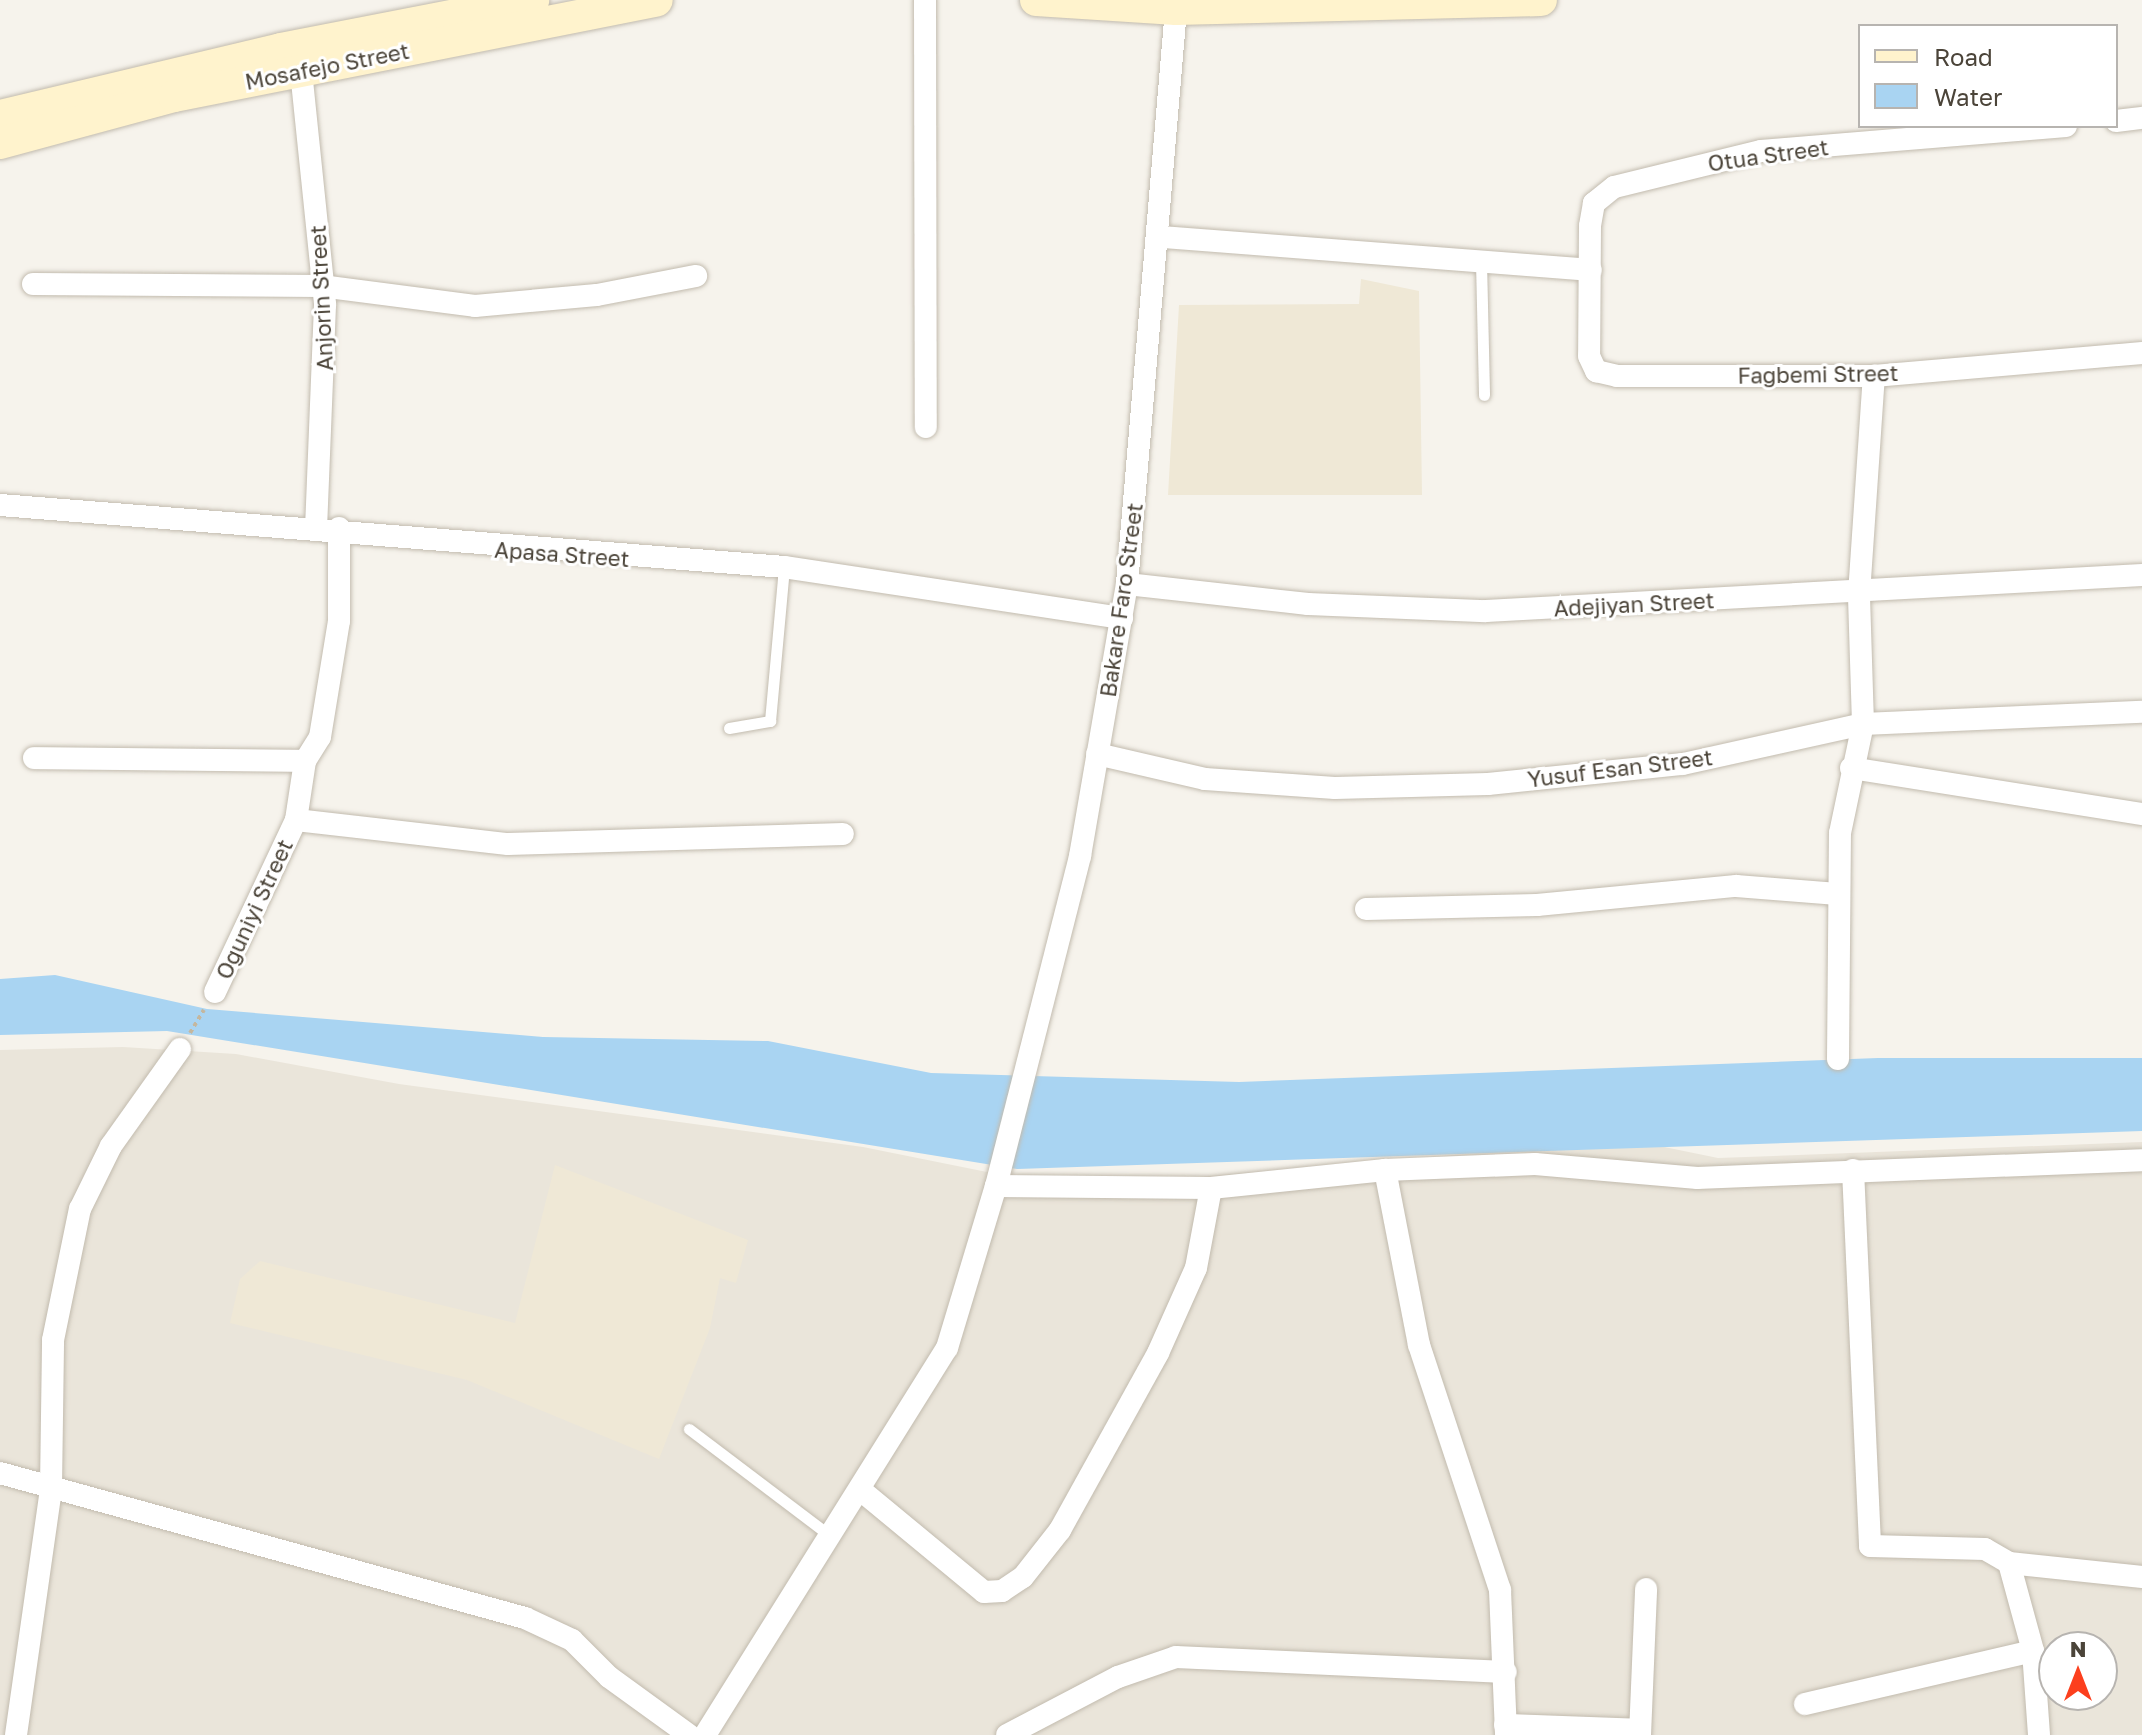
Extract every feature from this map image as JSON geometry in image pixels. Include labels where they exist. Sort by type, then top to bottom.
[{"type":"main road","name":"Mosafejo Street","points":[[0,143],[301,71],[392,39],[533,0]]},
{"type":"main road","name":"Mosafejo Street","points":[[0,116],[392,39],[657,0]]},
{"type":"main road","points":[[1036,0],[1176,9],[1541,0]]},
{"type":"street","points":[[925,0],[926,427]]},
{"type":"street","name":"Bakare Faro Street","points":[[705,1735],[863,1492],[947,1348],[997,1183],[1080,856],[1122,618],[1162,237],[1176,9]]},
{"type":"street","name":"Anjorin Street","points":[[301,71],[321,286],[325,383],[316,527]]},
{"type":"street","points":[[2118,121],[2142,118]]},
{"type":"street","name":"Otua Street","points":[[1591,270],[1594,203],[1614,187],[1761,151],[2042,128]]},
{"type":"street","points":[[1162,237],[1591,270]]},
{"type":"street","name":"Fagbemi Street","points":[[1591,270],[1589,356],[1596,371],[1874,376],[2142,353]]},
{"type":"street","points":[[33,284],[321,286],[475,306],[572,299],[696,276]]},
{"type":"street","points":[[1838,1059],[1838,894],[1851,768],[1863,724],[1859,594],[1874,376]]},
{"type":"street","name":"Apasa Street","points":[[0,505],[339,528],[490,550],[784,567],[1122,618]]},
{"type":"street","points":[[34,758],[305,761],[320,737],[339,621],[339,528]]},
{"type":"street","name":"Adejiyan Street","points":[[1127,584],[1308,604],[1486,611],[1859,594],[2142,575]]},
{"type":"street","name":"Yusuf Esan Street","points":[[1097,754],[1205,779],[1335,788],[1488,784],[1683,764],[1863,724],[2142,712]]},
{"type":"street","name":"Oguniyi Street","points":[[215,992],[296,820],[305,761]]},
{"type":"street","points":[[1851,768],[2142,814]]},
{"type":"street","points":[[296,820],[508,844],[843,834]]},
{"type":"street","points":[[1366,909],[1537,905],[1736,886],[1838,894]]},
{"type":"street","points":[[16,1735],[51,1488],[53,1340],[80,1209],[118,1134],[180,1049]]},
{"type":"street","points":[[997,1183],[1211,1188],[1385,1170],[1535,1164],[1697,1178],[2142,1160]]},
{"type":"street","points":[[1385,1170],[1419,1345],[1476,1499],[1500,1590],[1506,1672],[1505,1730],[1640,1733],[1646,1589]]},
{"type":"street","points":[[1853,1170],[1860,1440],[1870,1546],[1985,1549],[2009,1563],[2142,1577]]},
{"type":"street","points":[[863,1492],[984,1592],[1023,1577],[1060,1530],[1158,1353],[1196,1268],[1211,1188]]},
{"type":"street","points":[[0,1473],[525,1618],[572,1640],[609,1677],[689,1735]]},
{"type":"street","points":[[2009,1563],[2033,1651],[2039,1735]]},
{"type":"street","points":[[1805,1704],[2033,1651]]},
{"type":"street","points":[[1007,1735],[1118,1677],[1176,1657],[1506,1672]]},
{"type":"lane","points":[[1481,260],[1484,395]]},
{"type":"lane","points":[[729,728],[770,721],[784,567]]},
{"type":"lane","points":[[689,1429],[833,1537]]},
{"type":"path","name":"Oguniyi Street","points":[[180,1049],[215,992]]},
{"type":"shaded area","points":[[1361,279],[1419,291],[1422,495],[1168,495],[1179,305],[1359,304]]},
{"type":"shaded area","points":[[123,1047],[236,1054],[399,1084],[863,1147],[1067,1188],[1630,1140],[1718,1158],[2142,1142],[2142,1735],[0,1735],[0,1050]]},
{"type":"shaded area","points":[[555,1165],[748,1240],[736,1283],[720,1278],[710,1328],[659,1459],[467,1380],[230,1323],[240,1279],[260,1261],[515,1323]]},
{"type":"water","points":[[55,975],[207,1009],[543,1037],[768,1041],[931,1073],[1239,1082],[1878,1058],[2142,1058],[2142,1131],[1017,1169],[167,1031],[0,1035],[0,979]]}]
